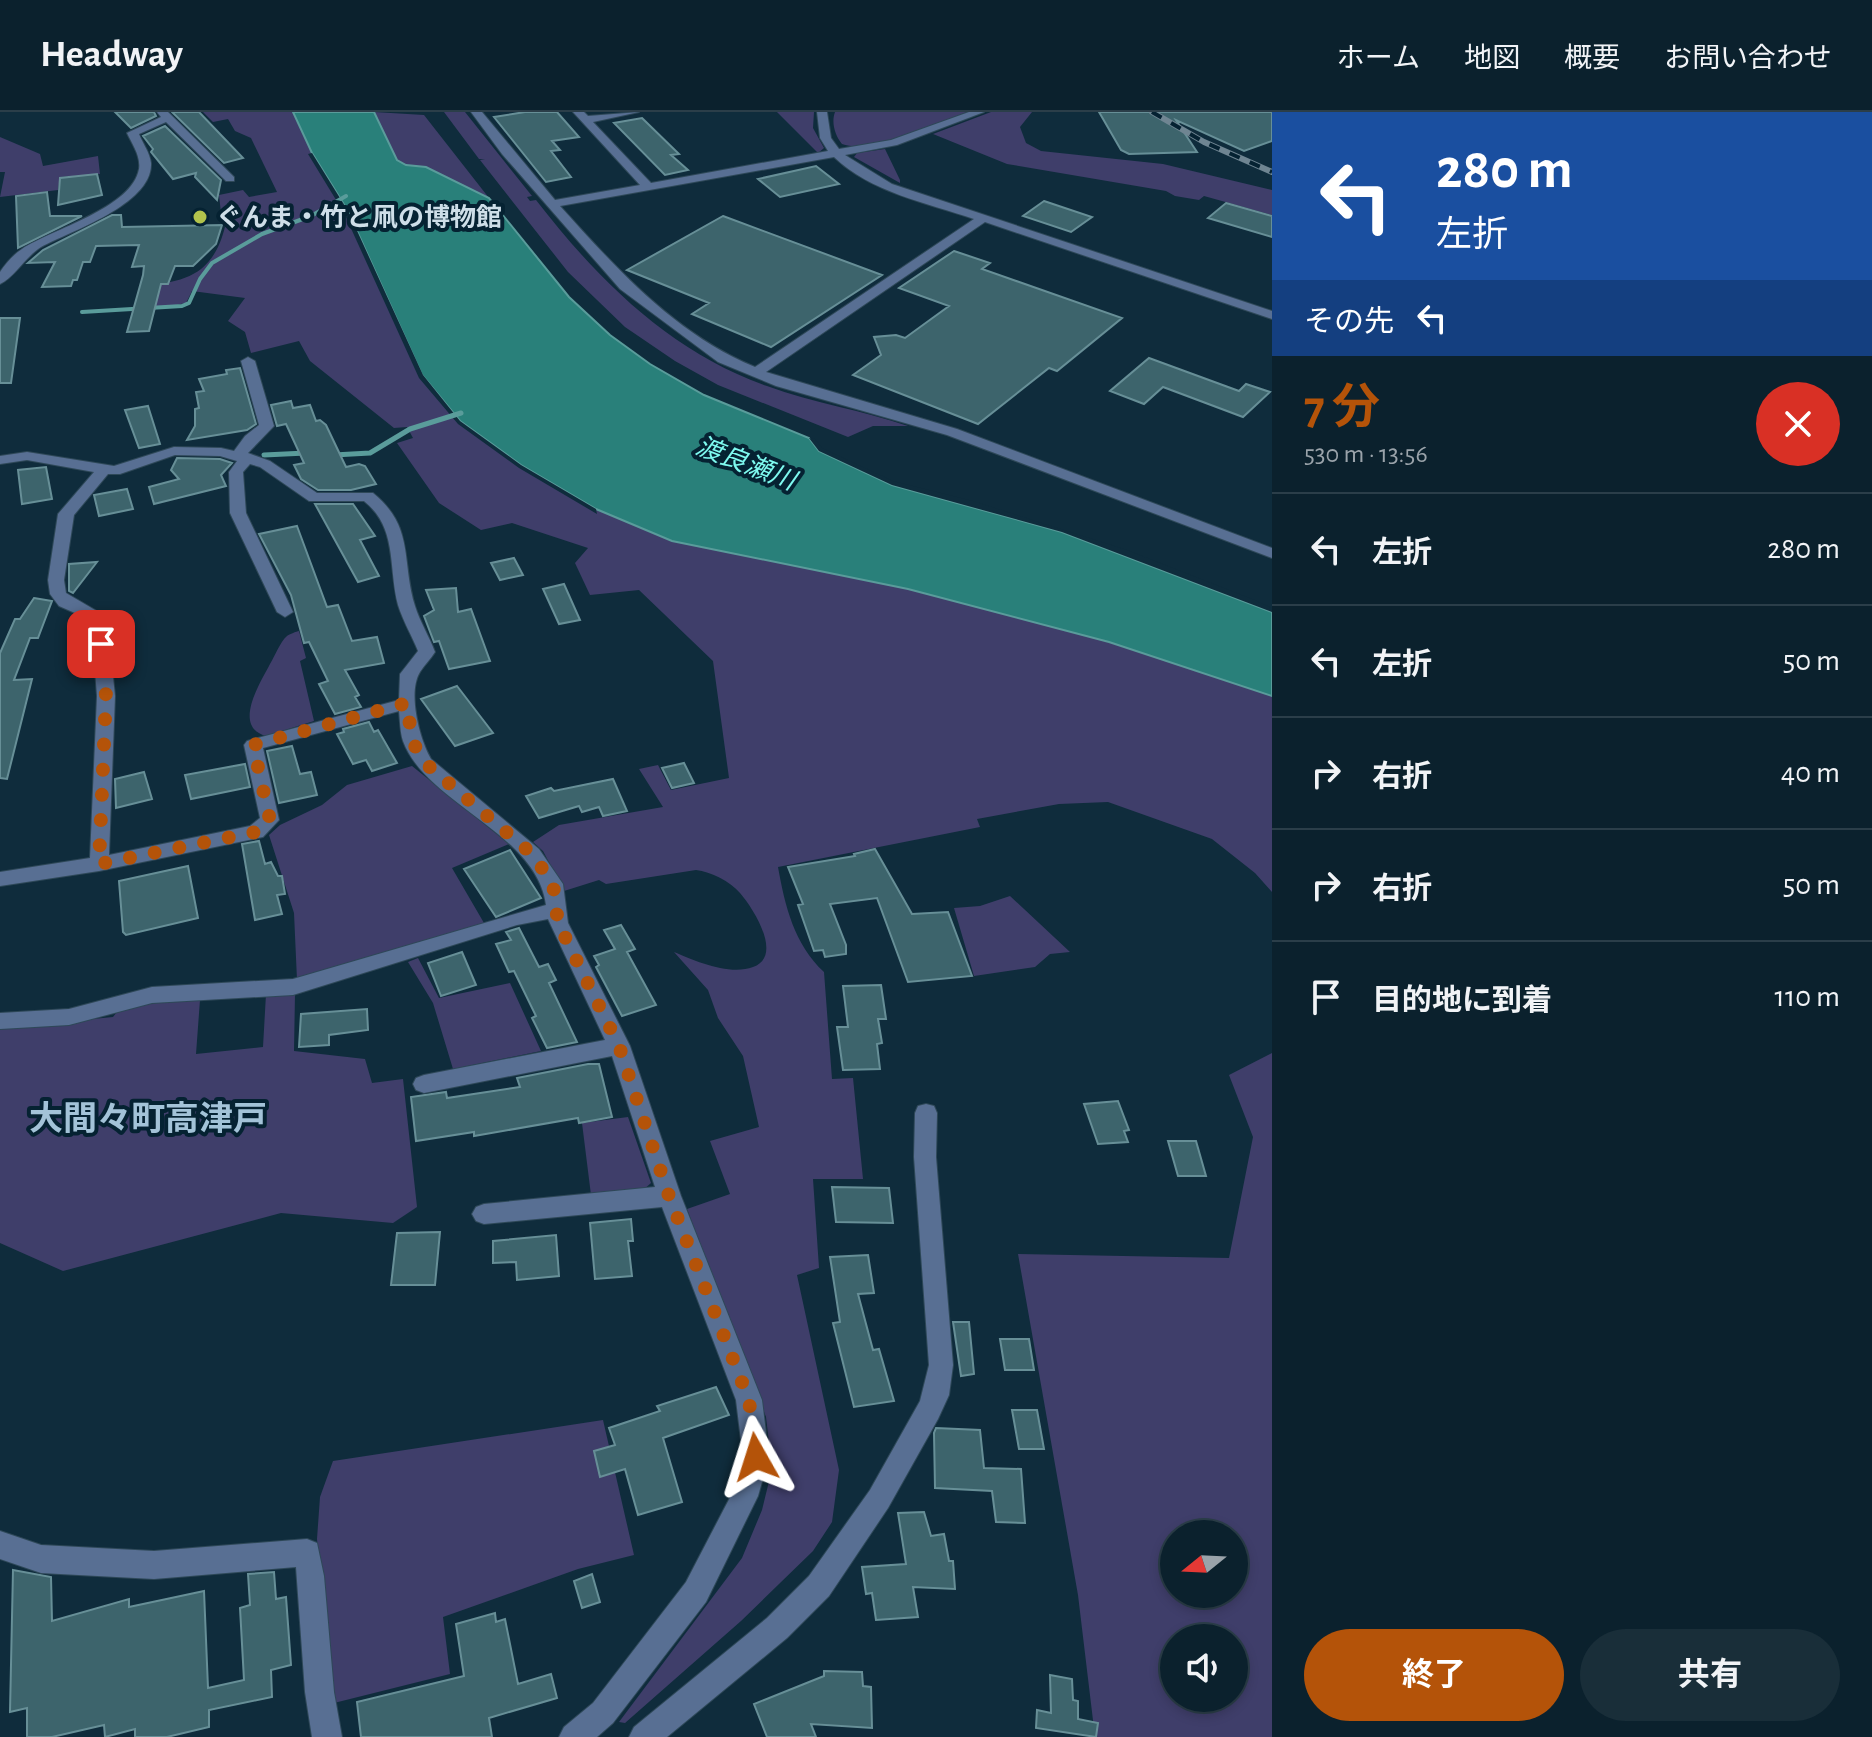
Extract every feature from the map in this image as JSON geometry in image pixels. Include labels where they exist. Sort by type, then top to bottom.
[{"type":"street","points":[[476,112],[625,286],[711,352],[756,373],[952,432],[1272,553]]},
{"type":"street","points":[[582,116],[634,112]]},
{"type":"street","points":[[822,112],[823,132],[836,153],[855,169],[888,186],[1272,315]]},
{"type":"street","points":[[552,204],[901,141],[979,112]]},
{"type":"street","points":[[0,280],[28,250],[107,210],[135,189],[146,167],[145,157],[133,133],[164,115],[230,179]]},
{"type":"street","points":[[582,116],[648,187]]},
{"type":"street","points":[[756,373],[983,218]]},
{"type":"street","points":[[248,361],[267,426],[250,439],[236,472],[238,513],[285,612]]},
{"type":"street","points":[[0,460],[27,456],[103,471],[125,469],[174,451],[243,456],[275,471],[314,498],[368,496],[392,524],[403,562],[404,597],[427,652],[409,674],[407,703],[412,741],[425,763],[538,860],[553,884],[555,910],[566,941],[619,1046],[669,1196],[749,1400],[756,1457],[749,1487],[696,1592],[603,1713],[574,1737]]},
{"type":"street","points":[[99,864],[106,696],[99,617],[65,602],[58,594],[56,580],[66,514],[103,471]]},
{"type":"street","points":[[0,879],[99,864],[256,832],[270,820],[253,745],[407,703]]},
{"type":"street","points":[[0,1021],[69,1017],[152,995],[293,987],[517,918],[555,910]]},
{"type":"street","points":[[424,1084],[619,1046]]},
{"type":"street","points":[[644,1737],[777,1628],[819,1586],[879,1499],[936,1395],[941,1365],[925,1157],[926,1113]]},
{"type":"street","points":[[484,1214],[669,1196]]},
{"type":"street","points":[[0,1545],[41,1559],[154,1565],[307,1553],[312,1576],[321,1711],[327,1737]]},
{"type":"shaded area","points":[[203,112],[293,112],[312,153],[672,541],[908,589],[1109,642],[1272,696],[1272,892],[1255,873],[1212,839],[1108,802],[1059,804],[977,819],[980,827],[778,867],[798,937],[824,972],[832,1079],[853,1078],[863,1179],[813,1179],[819,1268],[797,1275],[839,1470],[832,1522],[813,1551],[741,1621],[625,1723],[619,1722],[742,1558],[762,1510],[772,1469],[766,1417],[687,1209],[730,1194],[710,1141],[759,1127],[743,1056],[718,1018],[708,990],[674,952],[734,970],[753,967],[762,961],[766,943],[758,920],[746,900],[731,885],[714,875],[696,870],[606,884],[599,880],[564,891],[543,851],[533,842],[559,825],[663,807],[639,769],[658,765],[671,790],[729,778],[713,661],[639,590],[590,595],[575,563],[588,548],[512,523],[481,530],[439,503],[397,443],[413,438],[407,427],[394,428],[310,361],[299,341],[251,353],[245,332],[228,321],[245,298],[192,291],[186,303],[155,309],[141,285],[184,278],[195,273],[213,256],[225,227],[219,195],[243,190],[249,197],[277,192],[251,138],[235,131],[228,119],[213,122]]},
{"type":"shaded area","points":[[374,112],[424,115],[489,198],[426,167],[406,165],[397,160]]},
{"type":"shaded area","points":[[444,112],[465,112],[532,196],[527,197],[530,201],[536,200],[611,285],[638,310],[699,354],[767,386],[908,426],[873,426],[848,437],[718,385],[675,361],[625,327],[568,272],[480,160],[485,159],[479,159]]},
{"type":"shaded area","points":[[777,112],[814,112],[813,128],[824,148],[818,153]]},
{"type":"shaded area","points":[[835,112],[967,112],[887,142],[855,146],[842,144],[834,125]]},
{"type":"shaded area","points":[[991,112],[1032,112],[1020,127],[1026,143],[1041,151],[1163,164],[1272,190],[1272,215],[1204,196],[1199,200],[1175,196],[1166,191],[1007,164],[933,134]]},
{"type":"shaded area","points":[[0,137],[40,154],[43,166],[98,156],[100,174],[60,177],[58,190],[0,197],[5,172],[0,172]]},
{"type":"shaded area","points":[[885,149],[900,183],[854,157],[857,153]]},
{"type":"shaded area","points":[[299,631],[306,658],[300,661],[314,721],[266,736],[251,724],[252,704],[282,642],[288,635]]},
{"type":"shaded area","points":[[412,766],[509,844],[452,868],[484,923],[297,980],[294,913],[269,835],[280,825],[322,805],[347,785]]},
{"type":"shaded area","points":[[1010,896],[1070,952],[1050,954],[1035,967],[974,976],[954,908],[980,906]]},
{"type":"shaded area","points":[[418,958],[439,998],[510,983],[541,1051],[453,1069],[433,1003],[408,962]]},
{"type":"shaded area","points":[[266,994],[295,994],[294,1051],[365,1059],[372,1083],[403,1079],[417,1207],[393,1223],[281,1213],[63,1271],[0,1243],[0,1028],[113,1017],[130,1005],[141,1002],[200,1000],[196,1054],[263,1047]]},
{"type":"shaded area","points":[[1272,1053],[1272,1737],[1095,1737],[1078,1595],[1018,1254],[1229,1258],[1253,1137],[1229,1075]]},
{"type":"shaded area","points":[[628,1117],[651,1183],[642,1191],[591,1195],[582,1123]]},
{"type":"shaded area","points":[[603,1420],[634,1555],[578,1569],[443,1617],[450,1674],[330,1704],[317,1539],[320,1497],[333,1461]]},
{"type":"water","name":"渡良瀬川","points":[[293,112],[374,112],[397,160],[406,165],[426,167],[489,198],[569,297],[610,335],[650,364],[704,395],[809,438],[819,451],[892,485],[1062,532],[1272,612],[1272,696],[1109,642],[908,589],[672,541],[596,509],[521,465],[460,421],[422,375],[348,211],[312,153]]},
{"type":"pier","points":[[312,153],[348,211],[423,375],[460,421],[521,465],[596,509],[597,514],[519,468],[458,424],[419,378],[344,213],[308,154]]},
{"type":"pier","points":[[809,438],[815,439],[822,448],[893,481],[973,501],[1127,550],[1252,599],[1272,608],[1272,612],[1062,532],[892,485],[819,451]]},
{"type":"building","points":[[115,112],[154,112],[156,116],[131,128]]},
{"type":"building","points":[[172,112],[199,112],[243,158],[224,163]]},
{"type":"building","points":[[525,112],[557,112],[579,137],[552,141],[560,150],[551,151],[571,177],[546,182],[494,117]]},
{"type":"building","points":[[1099,112],[1272,112],[1272,141],[1244,151],[1176,120],[1197,152],[1129,154],[1121,150]]},
{"type":"building","points":[[642,118],[679,154],[671,155],[688,170],[665,175],[614,123]]},
{"type":"building","points":[[165,126],[221,180],[217,200],[195,177],[196,173],[173,179],[151,152],[153,149],[143,136]]},
{"type":"building","points":[[816,166],[839,184],[780,197],[758,179]]},
{"type":"building","points":[[97,174],[102,195],[58,205],[60,178]]},
{"type":"building","points":[[47,192],[50,216],[82,216],[18,248],[16,196]]},
{"type":"building","points":[[1044,201],[1092,217],[1071,232],[1023,216]]},
{"type":"building","points":[[1226,203],[1272,216],[1272,237],[1208,218]]},
{"type":"building","points":[[112,215],[121,215],[122,227],[222,225],[216,244],[193,266],[175,266],[168,284],[161,284],[149,331],[127,332],[143,275],[144,266],[132,267],[139,245],[96,246],[90,262],[83,262],[77,280],[73,280],[71,286],[42,287],[55,262],[28,263],[43,250]]},
{"type":"building","points":[[723,216],[882,275],[771,347],[692,314],[709,303],[627,270]]},
{"type":"building","points":[[954,251],[990,263],[982,269],[1122,318],[1057,371],[1049,368],[978,424],[853,375],[881,355],[874,337],[896,335],[905,338],[949,306],[899,288]]},
{"type":"building","points":[[0,318],[20,318],[11,383],[0,383]]},
{"type":"building","points":[[1149,358],[1239,391],[1246,384],[1270,392],[1243,417],[1163,387],[1144,404],[1110,391]]},
{"type":"building","points":[[240,368],[256,424],[247,430],[187,440],[195,426],[195,409],[199,408],[196,392],[204,391],[199,379],[227,374],[226,370]]},
{"type":"building","points":[[291,401],[293,408],[310,405],[316,421],[320,420],[326,425],[346,467],[365,466],[376,484],[351,490],[318,490],[301,479],[294,465],[304,463],[286,424],[277,426],[271,405]]},
{"type":"building","points":[[148,406],[160,444],[139,448],[125,410]]},
{"type":"building","points":[[177,458],[220,459],[232,463],[221,475],[226,486],[154,504],[149,487],[179,479],[171,470]]},
{"type":"building","points":[[46,467],[52,499],[22,504],[18,470]]},
{"type":"building","points":[[127,489],[133,509],[99,516],[94,495]]},
{"type":"building","points":[[315,504],[353,504],[375,536],[360,540],[379,576],[358,582]]},
{"type":"building","points":[[297,526],[327,607],[338,605],[352,641],[377,637],[384,663],[345,670],[359,695],[355,697],[361,707],[335,714],[319,684],[328,681],[309,642],[304,643],[291,595],[259,534]]},
{"type":"building","points":[[514,558],[523,575],[500,580],[491,563]]},
{"type":"building","points":[[97,562],[73,593],[69,591],[69,564]]},
{"type":"building","points":[[564,584],[580,620],[559,624],[543,589]]},
{"type":"building","points":[[456,588],[458,612],[471,609],[490,661],[449,669],[439,641],[434,642],[424,616],[434,610],[426,590]]},
{"type":"building","points":[[34,598],[52,601],[38,638],[30,638],[14,680],[32,679],[7,779],[0,778],[0,653],[15,619],[20,619]]},
{"type":"building","points":[[457,686],[493,733],[455,746],[421,699]]},
{"type":"building","points":[[369,722],[374,732],[378,730],[397,763],[372,771],[366,760],[353,764],[337,734],[344,732],[343,729]]},
{"type":"building","points":[[292,746],[300,774],[311,772],[317,795],[279,803],[267,751]]},
{"type":"building","points":[[684,763],[694,783],[672,788],[662,768]]},
{"type":"building","points":[[245,764],[250,787],[191,799],[185,775]]},
{"type":"building","points":[[144,772],[152,799],[116,808],[115,779]]},
{"type":"building","points":[[613,779],[627,811],[603,816],[599,807],[582,812],[579,806],[539,818],[526,796],[551,788],[554,791]]},
{"type":"building","points":[[259,841],[265,864],[271,862],[278,876],[282,876],[285,894],[277,895],[282,914],[255,920],[242,844]]},
{"type":"building","points":[[875,849],[912,914],[948,912],[972,976],[908,982],[877,898],[830,904],[846,945],[846,954],[825,957],[823,950],[814,951],[798,905],[803,904],[788,867],[855,856]]},
{"type":"building","points":[[510,850],[541,898],[496,917],[464,869]]},
{"type":"building","points":[[188,866],[198,918],[126,935],[123,932],[119,881]]},
{"type":"building","points":[[621,925],[635,949],[627,952],[656,1005],[622,1016],[596,967],[599,965],[594,956],[615,949],[604,930]]},
{"type":"building","points":[[519,928],[539,967],[548,964],[556,980],[549,983],[577,1042],[547,1048],[532,1018],[536,1016],[514,971],[509,972],[496,944],[511,940],[506,932]]},
{"type":"building","points":[[462,952],[476,985],[441,996],[428,963]]},
{"type":"building","points":[[881,985],[886,1019],[878,1019],[882,1043],[877,1044],[880,1069],[843,1070],[837,1027],[848,1027],[843,986]]},
{"type":"building","points":[[367,1009],[368,1030],[329,1035],[329,1045],[299,1047],[301,1014]]},
{"type":"building","points":[[599,1064],[612,1117],[579,1123],[578,1118],[474,1136],[474,1132],[416,1141],[411,1097],[446,1092],[447,1098],[520,1087],[517,1078]]},
{"type":"building","points":[[1118,1101],[1129,1130],[1124,1131],[1128,1142],[1098,1144],[1084,1104]]},
{"type":"building","points":[[1168,1141],[1196,1141],[1206,1176],[1178,1176]]},
{"type":"building","points":[[832,1187],[889,1188],[893,1223],[836,1222]]},
{"type":"building","points":[[631,1219],[633,1241],[628,1241],[632,1276],[595,1279],[590,1223]]},
{"type":"building","points":[[440,1232],[435,1285],[391,1285],[397,1233]]},
{"type":"building","points":[[556,1235],[559,1276],[517,1280],[516,1262],[493,1263],[493,1241]]},
{"type":"building","points":[[868,1255],[874,1293],[858,1294],[873,1350],[879,1349],[894,1401],[854,1407],[833,1323],[840,1322],[830,1257]]},
{"type":"building","points":[[953,1322],[969,1322],[974,1374],[961,1376]]},
{"type":"building","points":[[1000,1339],[1029,1339],[1034,1370],[1005,1370]]},
{"type":"building","points":[[716,1387],[729,1415],[663,1438],[682,1502],[638,1515],[625,1469],[600,1477],[594,1451],[615,1445],[609,1428],[660,1411],[657,1406]]},
{"type":"building","points":[[1012,1410],[1037,1410],[1044,1449],[1019,1449]]},
{"type":"building","points":[[936,1428],[980,1430],[984,1468],[1021,1469],[1025,1523],[996,1522],[992,1491],[935,1488]]},
{"type":"building","points":[[924,1512],[931,1536],[944,1534],[949,1561],[953,1561],[955,1589],[913,1587],[918,1617],[876,1620],[872,1593],[866,1594],[862,1567],[906,1564],[898,1513]]},
{"type":"building","points":[[13,1570],[51,1577],[52,1621],[129,1599],[129,1607],[204,1591],[208,1688],[244,1680],[240,1608],[250,1605],[248,1574],[274,1572],[276,1599],[286,1597],[291,1665],[271,1670],[272,1697],[209,1710],[209,1727],[167,1737],[135,1737],[135,1729],[105,1737],[104,1725],[52,1737],[27,1737],[27,1708],[10,1712]]},
{"type":"building","points":[[592,1574],[600,1602],[582,1608],[574,1581]]},
{"type":"building","points":[[495,1613],[496,1622],[505,1619],[518,1684],[551,1674],[557,1698],[489,1718],[492,1737],[361,1737],[357,1702],[464,1676],[456,1624]]},
{"type":"building","points":[[824,1671],[862,1672],[863,1686],[871,1687],[872,1728],[811,1724],[816,1737],[767,1737],[754,1704],[824,1676]]},
{"type":"building","points":[[1050,1675],[1072,1679],[1073,1700],[1078,1701],[1078,1719],[1098,1723],[1096,1737],[1036,1728],[1037,1710],[1051,1713]]},
{"type":"waterway","points":[[82,312],[182,306],[189,303],[200,279],[212,263],[262,234],[311,216],[346,196]]},
{"type":"waterway","points":[[334,455],[370,453],[410,429],[461,413]]},
{"type":"waterway","points":[[264,455],[306,453]]},
{"type":"railway","points":[[1152,112],[1204,142],[1272,172]]},
{"type":"place","name":"ぐんま・竹と凧の博物館","points":[[200,217]]},
{"type":"district","name":"大間々町高津戸","points":[[148,1118]]},
{"type":"route","points":[[101,644],[106,696],[99,864],[256,832],[270,820],[253,745],[407,703],[412,741],[425,763],[538,860],[553,884],[558,923],[619,1046],[669,1196],[749,1400],[756,1457]]}]
